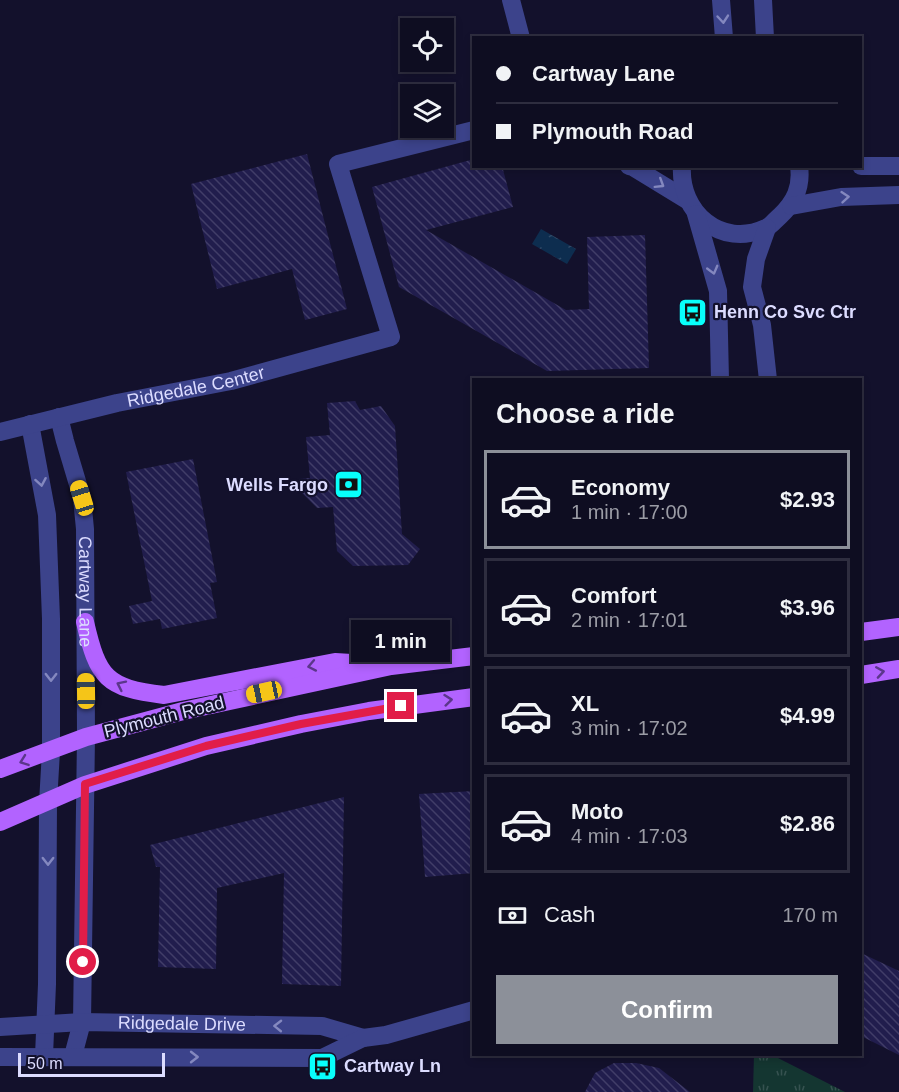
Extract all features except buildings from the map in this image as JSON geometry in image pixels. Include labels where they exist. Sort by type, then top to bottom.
[{"type":"main road","points":[[85,622],[92,653],[102,671],[117,685],[138,692],[164,694],[335,662],[391,666]]},
{"type":"main road","points":[[862,632],[899,627]]},
{"type":"main road","name":"Plymouth Road","points":[[0,770],[86,737],[183,711],[391,666],[472,656]]},
{"type":"main road","points":[[862,675],[899,669]]},
{"type":"main road","points":[[0,822],[85,784],[206,746],[301,724],[417,703],[472,697]]},
{"type":"street","points":[[511,0],[520,36]]},
{"type":"street","points":[[721,0],[724,36]]},
{"type":"street","points":[[763,0],[765,36]]},
{"type":"street","name":"Ridgedale Center","points":[[0,432],[117,403],[231,381],[391,337],[338,164],[472,130]]},
{"type":"street","points":[[862,166],[899,166]]},
{"type":"street","points":[[633,168],[691,207],[714,228],[734,234],[752,233],[767,228],[791,206],[798,191],[799,168]]},
{"type":"street","points":[[682,168],[683,189],[718,291],[720,378]]},
{"type":"street","points":[[791,206],[841,197],[899,195]]},
{"type":"street","points":[[767,228],[756,259],[752,287],[762,325],[768,378]]},
{"type":"street","name":"Cartway Lane","points":[[60,417],[82,498],[85,529],[86,737],[82,1022],[73,1056]]},
{"type":"street","name":"Cartway Lane","points":[[30,424],[47,515],[51,619],[51,751],[48,802],[44,1056]]},
{"type":"street","name":"Ridgedale Drive","points":[[0,1057],[322,1058],[363,1038],[386,1035],[472,1011]]},
{"type":"street","name":"Ridgedale Drive","points":[[0,1027],[82,1022],[322,1026],[363,1038]]},
{"type":"green space","points":[[754,1056],[774,1056],[845,1092],[753,1092]]},
{"type":"water","points":[[541,229],[576,249],[567,264],[532,244]]},
{"type":"place","name":"Henn Co Svc Ctr","points":[[693,312]]},
{"type":"place","name":"Wells Fargo","points":[[349,485]]},
{"type":"place","name":"Cartway Ln","points":[[323,1066]]},
{"type":"route","points":[[83,962],[85,784],[108,779],[206,746],[301,724],[401,706]]}]
